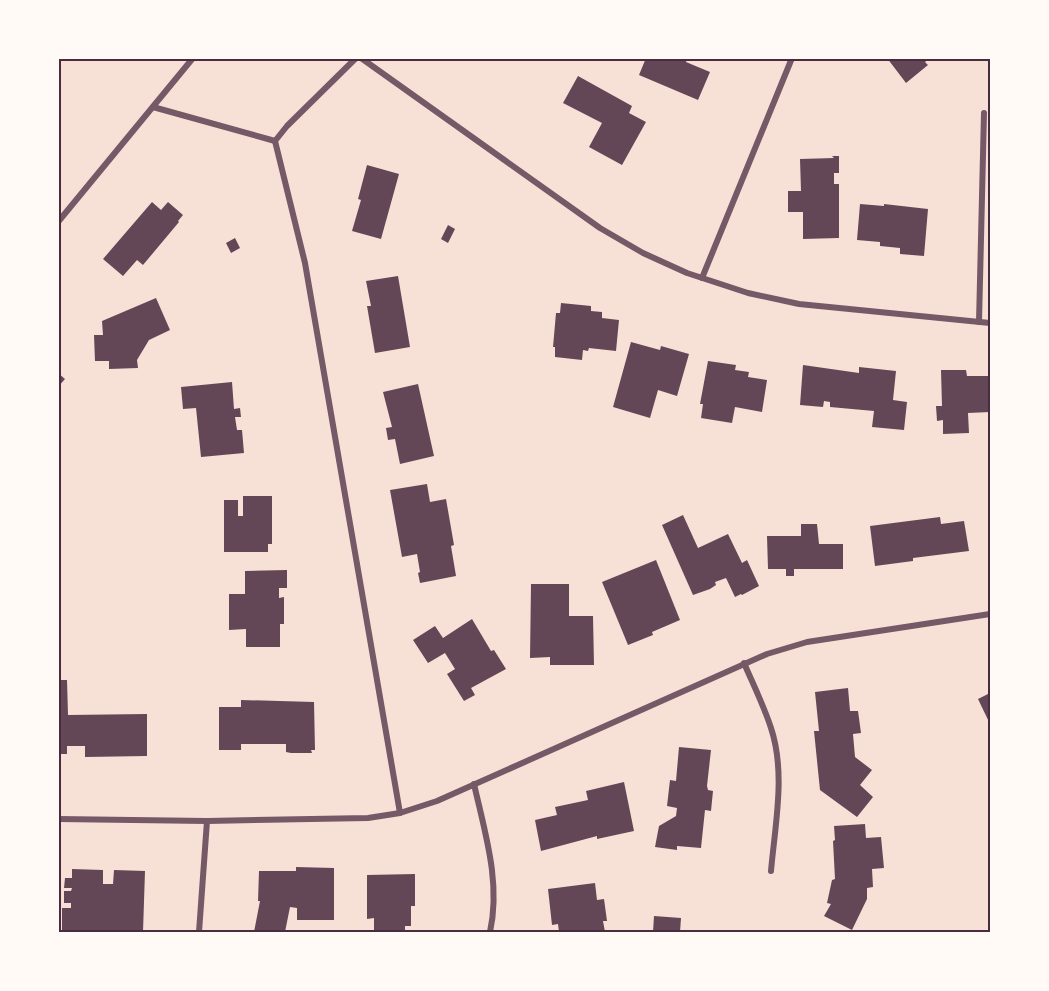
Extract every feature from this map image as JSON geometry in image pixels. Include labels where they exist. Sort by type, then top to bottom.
[{"type":"street","points":[[58,222],[193,58]]},
{"type":"street","points":[[275,141],[287,126],[356,58]]},
{"type":"street","points":[[361,58],[600,228],[644,253],[702,278],[747,293],[800,304],[990,323]]},
{"type":"street","points":[[702,278],[792,58]]},
{"type":"street","points":[[153,107],[275,141]]},
{"type":"street","points":[[979,322],[984,113]]},
{"type":"street","points":[[275,141],[305,263],[400,813]]},
{"type":"street","points":[[58,819],[207,821],[368,818],[400,813],[437,801],[767,654],[807,642],[990,614]]},
{"type":"street","points":[[744,663],[771,728],[778,757],[778,788],[771,871]]},
{"type":"street","points":[[474,784],[494,882],[494,915],[490,933]]},
{"type":"street","points":[[199,933],[207,821]]},
{"type":"building","points":[[646,58],[687,58],[686,62],[710,72],[698,100],[639,75]]},
{"type":"building","points":[[887,58],[930,58],[925,62],[928,65],[906,83]]},
{"type":"building","points":[[578,76],[632,106],[629,113],[646,122],[622,165],[589,147],[602,123],[563,103]]},
{"type":"building","points":[[832,156],[839,156],[839,173],[834,173],[834,184],[839,184],[839,238],[803,239],[803,212],[788,212],[788,191],[801,191],[800,159],[834,158]]},
{"type":"building","points":[[367,165],[399,174],[381,239],[352,231],[361,200],[358,199]]},
{"type":"building","points":[[152,202],[161,210],[168,202],[183,215],[143,265],[137,260],[123,276],[103,259]]},
{"type":"building","points":[[860,204],[928,209],[924,256],[900,254],[900,248],[880,246],[880,242],[857,240]]},
{"type":"building","points":[[448,225],[455,229],[448,243],[441,239]]},
{"type":"building","points":[[235,238],[240,248],[231,253],[226,243]]},
{"type":"building","points":[[398,276],[410,347],[375,353],[367,306],[371,306],[366,281]]},
{"type":"building","points":[[156,298],[170,330],[149,340],[137,360],[138,368],[109,369],[109,361],[95,361],[94,335],[103,335],[102,321]]},
{"type":"building","points":[[561,303],[591,306],[591,311],[602,312],[602,318],[619,320],[616,351],[589,348],[588,351],[583,350],[582,360],[555,357],[555,347],[553,347],[556,313],[560,313]]},
{"type":"building","points":[[631,342],[660,350],[661,346],[689,354],[677,396],[658,390],[650,418],[613,407]]},
{"type":"building","points":[[708,361],[736,365],[735,370],[749,372],[748,377],[767,380],[762,412],[735,407],[732,423],[701,418],[703,404],[700,404]]},
{"type":"building","points":[[803,365],[859,373],[859,367],[896,371],[893,400],[907,402],[904,430],[872,427],[874,411],[830,407],[830,402],[824,401],[823,407],[800,405]]},
{"type":"building","points":[[941,370],[966,370],[967,376],[990,376],[990,412],[968,413],[969,433],[943,434],[943,420],[937,421],[936,406],[942,406]]},
{"type":"building","points":[[58,373],[65,379],[58,387]]},
{"type":"building","points":[[232,382],[234,409],[240,408],[241,417],[235,417],[237,430],[242,430],[244,453],[201,457],[196,408],[183,409],[181,387]]},
{"type":"building","points":[[418,384],[434,456],[400,464],[395,439],[388,440],[386,428],[392,427],[383,392]]},
{"type":"building","points":[[427,484],[430,502],[446,499],[454,545],[451,546],[456,576],[420,583],[417,554],[402,557],[390,490]]},
{"type":"building","points":[[243,496],[272,496],[272,544],[268,544],[268,552],[224,552],[224,500],[238,500],[238,516],[243,516]]},
{"type":"building","points":[[683,515],[698,548],[728,534],[742,563],[747,560],[759,586],[735,597],[726,578],[715,582],[716,585],[710,589],[693,595],[662,525]]},
{"type":"building","points":[[940,517],[941,524],[964,521],[969,551],[913,558],[913,561],[875,566],[870,526]]},
{"type":"building","points":[[801,524],[817,524],[819,544],[843,544],[843,569],[794,569],[794,576],[786,576],[786,569],[768,569],[767,536],[801,536]]},
{"type":"building","points":[[656,560],[680,620],[652,632],[653,635],[628,645],[602,582]]},
{"type":"building","points":[[287,570],[287,588],[279,588],[279,598],[284,597],[284,624],[280,624],[280,647],[246,647],[246,629],[229,630],[229,594],[245,594],[245,571]]},
{"type":"building","points":[[531,584],[569,584],[569,616],[593,616],[594,665],[550,665],[550,657],[530,658]]},
{"type":"building","points":[[472,619],[491,651],[494,650],[506,669],[471,688],[475,695],[464,701],[447,674],[455,669],[445,653],[428,663],[413,640],[435,626],[443,638]]},
{"type":"building","points":[[58,680],[67,680],[68,715],[147,714],[147,756],[85,757],[85,746],[67,746],[67,754],[58,754]]},
{"type":"building","points":[[848,688],[850,711],[858,711],[861,733],[853,734],[855,757],[872,770],[860,785],[873,797],[857,817],[820,790],[814,731],[819,731],[815,692]]},
{"type":"building","points":[[990,693],[990,724],[978,699]]},
{"type":"building","points":[[241,700],[314,702],[315,750],[311,750],[312,753],[291,753],[286,752],[286,744],[241,744],[241,750],[219,750],[219,707],[241,707]]},
{"type":"building","points":[[679,747],[711,750],[707,786],[708,790],[713,791],[711,811],[705,810],[701,848],[677,846],[677,850],[655,847],[659,826],[676,816],[677,808],[667,806],[670,780],[676,781]]},
{"type":"building","points":[[624,782],[634,831],[597,839],[597,836],[541,851],[535,820],[557,815],[555,807],[588,800],[586,791]]},
{"type":"building","points":[[865,824],[866,838],[881,837],[884,868],[872,869],[873,887],[867,888],[867,899],[852,930],[824,916],[831,904],[827,903],[832,880],[835,879],[834,826]]},
{"type":"building","points":[[296,867],[334,868],[334,920],[297,920],[297,908],[290,907],[285,932],[254,932],[260,901],[258,901],[259,871],[296,871]]},
{"type":"building","points":[[72,869],[103,870],[103,884],[113,884],[114,870],[145,871],[143,932],[62,932],[62,908],[71,908],[71,903],[64,903],[64,891],[71,891],[72,888],[64,888],[65,878],[72,878]]},
{"type":"building","points":[[415,874],[415,906],[411,906],[411,926],[405,926],[405,932],[374,932],[374,918],[367,919],[367,875]]},
{"type":"building","points":[[595,883],[597,900],[604,899],[607,921],[603,921],[605,932],[559,932],[558,924],[552,925],[548,889]]},
{"type":"building","points":[[654,916],[681,918],[680,932],[653,932]]}]
